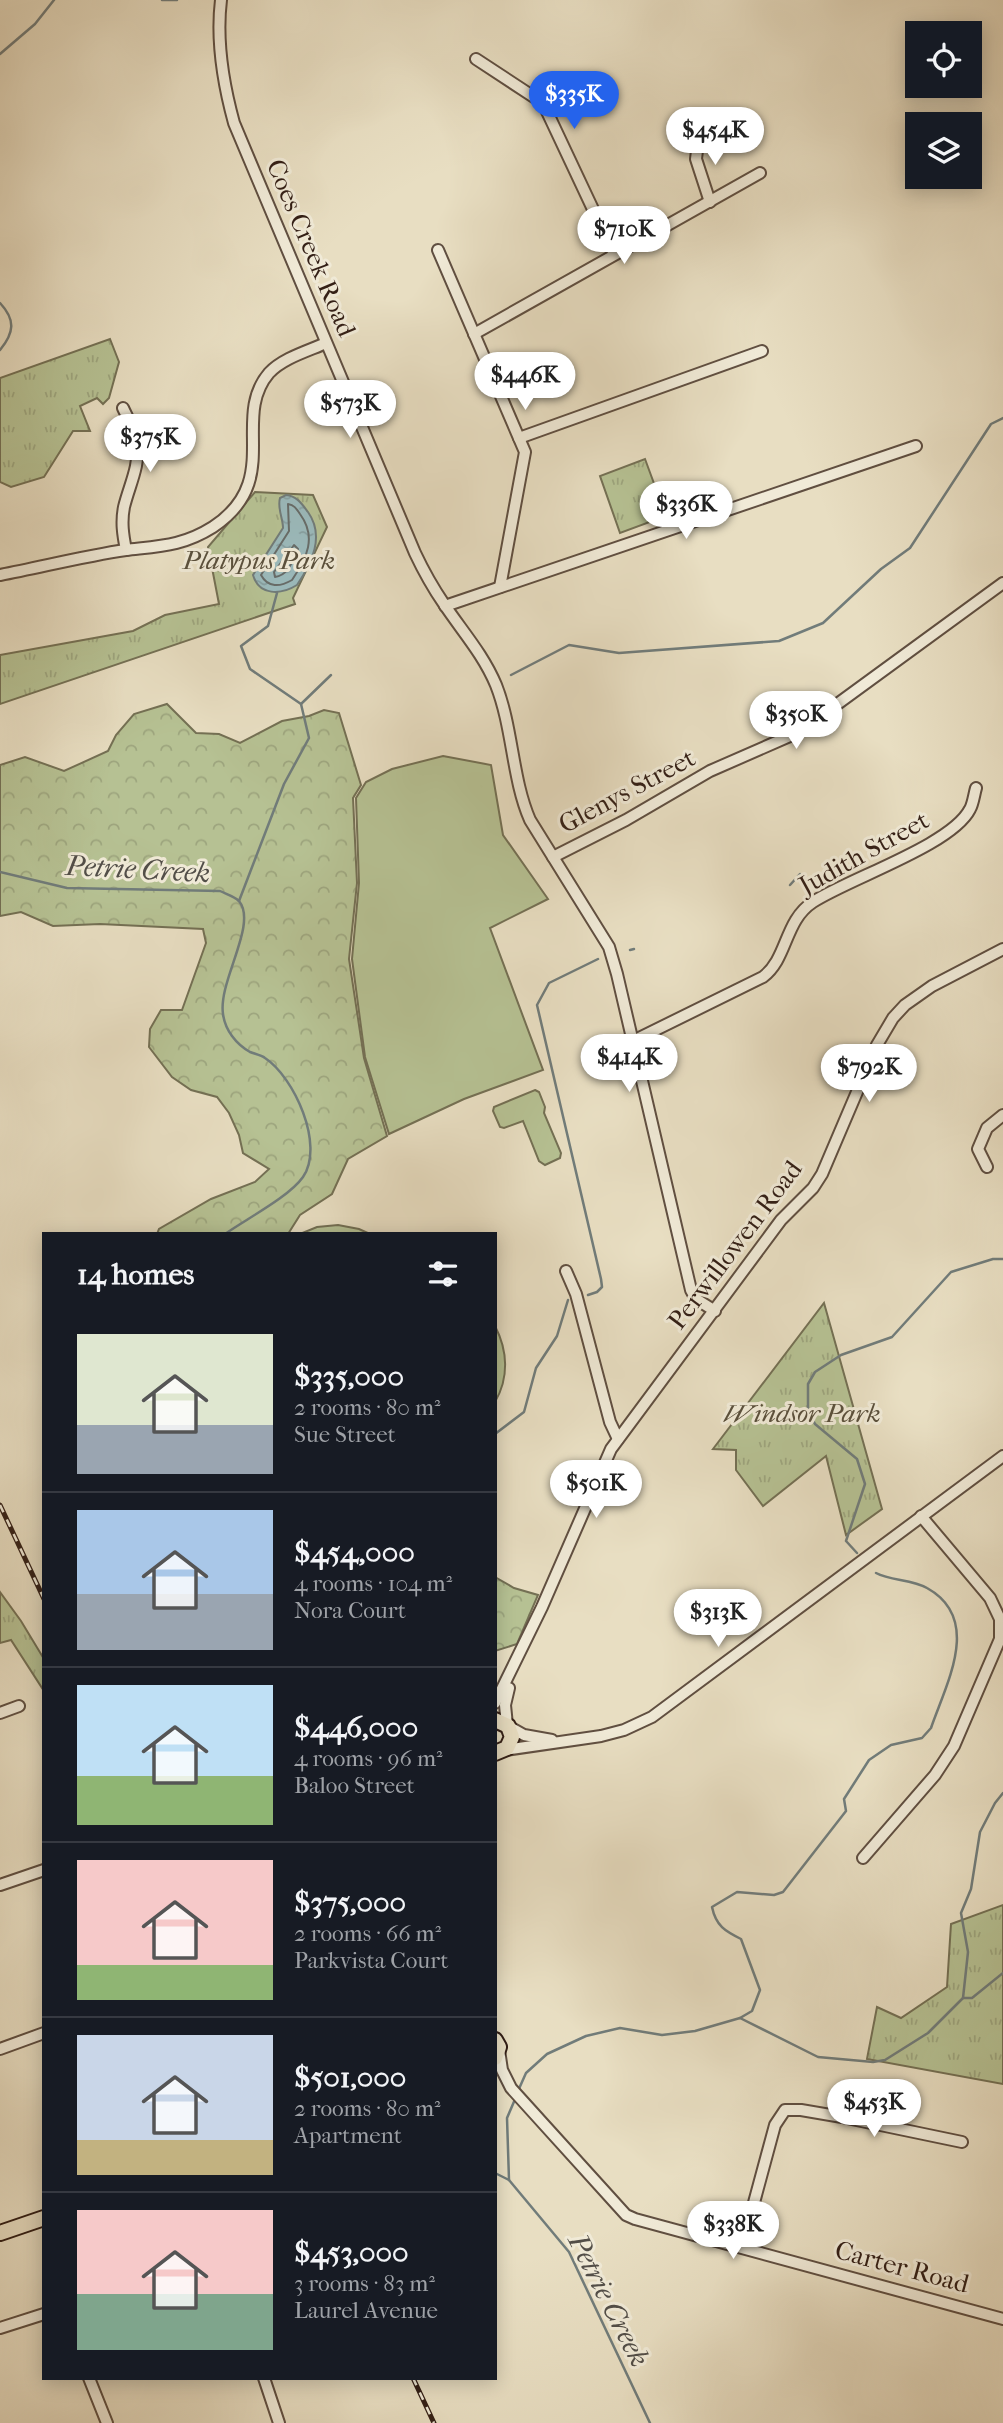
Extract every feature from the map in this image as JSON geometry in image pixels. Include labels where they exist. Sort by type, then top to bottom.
[{"type":"main road","points":[[499,1753],[511,1740],[503,1724]]},
{"type":"main road","points":[[0,2233],[42,2219]]},
{"type":"street","name":"Coes Creek Road","points":[[221,0],[219,16],[222,62],[225,90],[234,123],[415,553],[445,606],[475,645],[496,684],[513,747],[524,805],[534,828],[609,947],[691,1290],[696,1299],[715,1311]]},
{"type":"street","points":[[476,59],[543,103],[614,254]]},
{"type":"street","points":[[699,134],[696,159],[710,202]]},
{"type":"street","points":[[474,334],[760,173]]},
{"type":"street","points":[[438,250],[525,452],[500,587]]},
{"type":"street","points":[[0,575],[126,550],[186,542],[215,526],[239,504],[251,478],[255,414],[264,381],[276,367],[326,343]]},
{"type":"street","points":[[519,438],[762,351]]},
{"type":"street","points":[[122,408],[137,440],[138,450],[123,516],[126,550]]},
{"type":"street","points":[[445,606],[916,446]]},
{"type":"street","name":"Glenys Street","points":[[553,857],[626,820],[710,771],[799,732],[1003,583]]},
{"type":"street","name":"Judith Street","points":[[633,1041],[770,972],[793,921],[811,903],[948,833],[970,809],[976,788]]},
{"type":"street","name":"Perwillowen Road","points":[[503,1724],[505,1699],[525,1646],[601,1467],[618,1439],[781,1220],[813,1188],[822,1174],[877,1045],[893,1018],[905,1005],[932,986],[1003,949]]},
{"type":"street","points":[[987,1167],[978,1149],[987,1128],[1003,1115]]},
{"type":"street","points":[[566,1271],[576,1294],[610,1422],[618,1439]]},
{"type":"street","points":[[499,1753],[582,1741],[624,1730],[652,1717],[1003,1456]]},
{"type":"street","points":[[863,1858],[935,1775],[954,1746],[1000,1639],[1000,1619],[990,1598],[921,1516]]},
{"type":"street","name":"Perwillowen Road","points":[[497,1699],[525,1646]]},
{"type":"street","points":[[0,1713],[19,1706]]},
{"type":"street","points":[[503,1724],[529,1736],[565,1742]]},
{"type":"street","points":[[0,1885],[42,1871]]},
{"type":"street","points":[[0,2049],[42,2034]]},
{"type":"street","name":"Carter Road","points":[[497,2049],[510,2087],[626,2215],[1003,2319]]},
{"type":"street","name":"Carter Road","points":[[497,2079],[510,2087]]},
{"type":"street","points":[[742,2246],[775,2125],[785,2110],[842,2117],[962,2141]]},
{"type":"street","points":[[0,2328],[42,2315]]},
{"type":"street","points":[[90,2380],[107,2423]]},
{"type":"street","points":[[265,2380],[279,2423]]},
{"type":"green space","points":[[110,339],[119,362],[109,398],[103,404],[97,398],[80,406],[90,431],[73,431],[44,477],[11,487],[0,482],[0,378]]},
{"type":"green space","points":[[645,459],[666,516],[620,533],[600,476]]},
{"type":"green space","name":"Platypus Park","points":[[255,492],[313,495],[327,527],[293,598],[295,604],[0,704],[0,655],[133,631],[165,615],[219,604],[208,547]]},
{"type":"green space","points":[[167,704],[196,733],[219,734],[240,743],[282,721],[324,710],[339,713],[361,785],[353,798],[357,883],[349,959],[364,1058],[387,1136],[348,1159],[332,1194],[300,1215],[289,1232],[158,1232],[211,1199],[255,1182],[269,1169],[243,1153],[239,1135],[229,1113],[217,1097],[191,1090],[172,1077],[149,1047],[150,1029],[161,1010],[182,1010],[206,943],[203,929],[100,924],[53,926],[21,912],[0,916],[0,765],[25,757],[64,771],[108,751],[116,735],[134,714]]},
{"type":"green space","points":[[443,756],[491,765],[503,835],[548,899],[490,928],[543,1070],[464,1099],[389,1134],[365,1057],[352,959],[359,883],[356,798],[366,782],[392,769]]},
{"type":"green space","points":[[535,1090],[539,1092],[545,1107],[544,1113],[561,1153],[560,1158],[545,1165],[539,1161],[523,1121],[500,1127],[493,1111],[494,1107]]},
{"type":"green space","points":[[338,1225],[366,1232],[305,1232],[317,1227]]},
{"type":"green space","name":"Windsor Park","points":[[824,1303],[882,1509],[846,1535],[826,1456],[763,1506],[736,1470],[736,1450],[713,1449]]},
{"type":"green space","points":[[497,1330],[505,1364],[497,1398]]},
{"type":"green space","points":[[497,1578],[514,1588],[538,1595],[517,1644],[497,1650]]},
{"type":"green space","points":[[0,1592],[42,1656],[42,1688],[11,1640],[0,1643]]},
{"type":"green space","points":[[1003,1905],[1003,2084],[867,2059],[877,2007],[901,2018],[947,1987],[951,1924]]},
{"type":"water","points":[[286,495],[296,499],[308,512],[316,530],[316,540],[312,559],[297,585],[284,591],[271,592],[260,587],[253,575],[283,528],[279,502],[280,498]]},
{"type":"waterway","points":[[0,54],[35,24],[54,0]]},
{"type":"waterway","points":[[162,0],[177,0]]},
{"type":"waterway","points":[[0,303],[11,321],[8,338],[0,350]]},
{"type":"waterway","points":[[511,675],[569,645],[619,653],[779,641],[823,623],[881,569],[910,548],[991,424],[1003,418]]},
{"type":"waterway","points":[[239,901],[284,784],[309,738],[301,704],[250,669],[241,646],[268,626],[277,593]]},
{"type":"waterway","points":[[301,704],[331,675]]},
{"type":"waterway","name":"Petrie Creek","points":[[0,872],[67,888],[220,891],[239,901],[244,911],[244,924],[226,986],[223,1001],[224,1020],[240,1045],[265,1058],[286,1080],[303,1113],[310,1148],[309,1163],[296,1185],[228,1232]]},
{"type":"waterway","points":[[790,885],[800,874]]},
{"type":"waterway","points":[[630,950],[634,949]]},
{"type":"waterway","points":[[588,1295],[602,1287],[601,1279],[537,1005],[549,983],[598,959]]},
{"type":"waterway","points":[[857,1553],[846,1541],[865,1484],[857,1459],[815,1424],[808,1410],[808,1384],[815,1372],[841,1355],[892,1337],[951,1272],[993,1259],[1003,1259]]},
{"type":"waterway","points":[[497,1432],[524,1412],[536,1368],[557,1336],[568,1300]]},
{"type":"waterway","points":[[740,2018],[752,2011],[760,1990],[741,1939],[722,1927],[712,1907],[737,1892],[774,1895],[783,1892],[846,1811],[844,1799],[869,1760],[891,1745],[922,1738],[931,1728],[951,1673],[957,1634],[953,1617],[944,1601],[921,1585],[876,1573]]},
{"type":"waterway","points":[[518,2091],[526,2073],[547,2054],[586,2036],[620,2028],[662,2035],[695,2031],[740,2018],[818,2057],[873,2062],[885,2060],[928,2033],[963,1998],[968,1952],[961,1913],[971,1889],[980,1832],[1003,1793]]},
{"type":"waterway","points":[[963,1998],[972,1998],[1003,1973]]},
{"type":"waterway","points":[[509,2180],[507,2118],[516,2097]]},
{"type":"waterway","name":"Petrie Creek","points":[[497,2174],[509,2180],[569,2252],[650,2423]]},
{"type":"railway","points":[[0,1505],[42,1595]]},
{"type":"railway","points":[[414,2380],[434,2423]]}]
